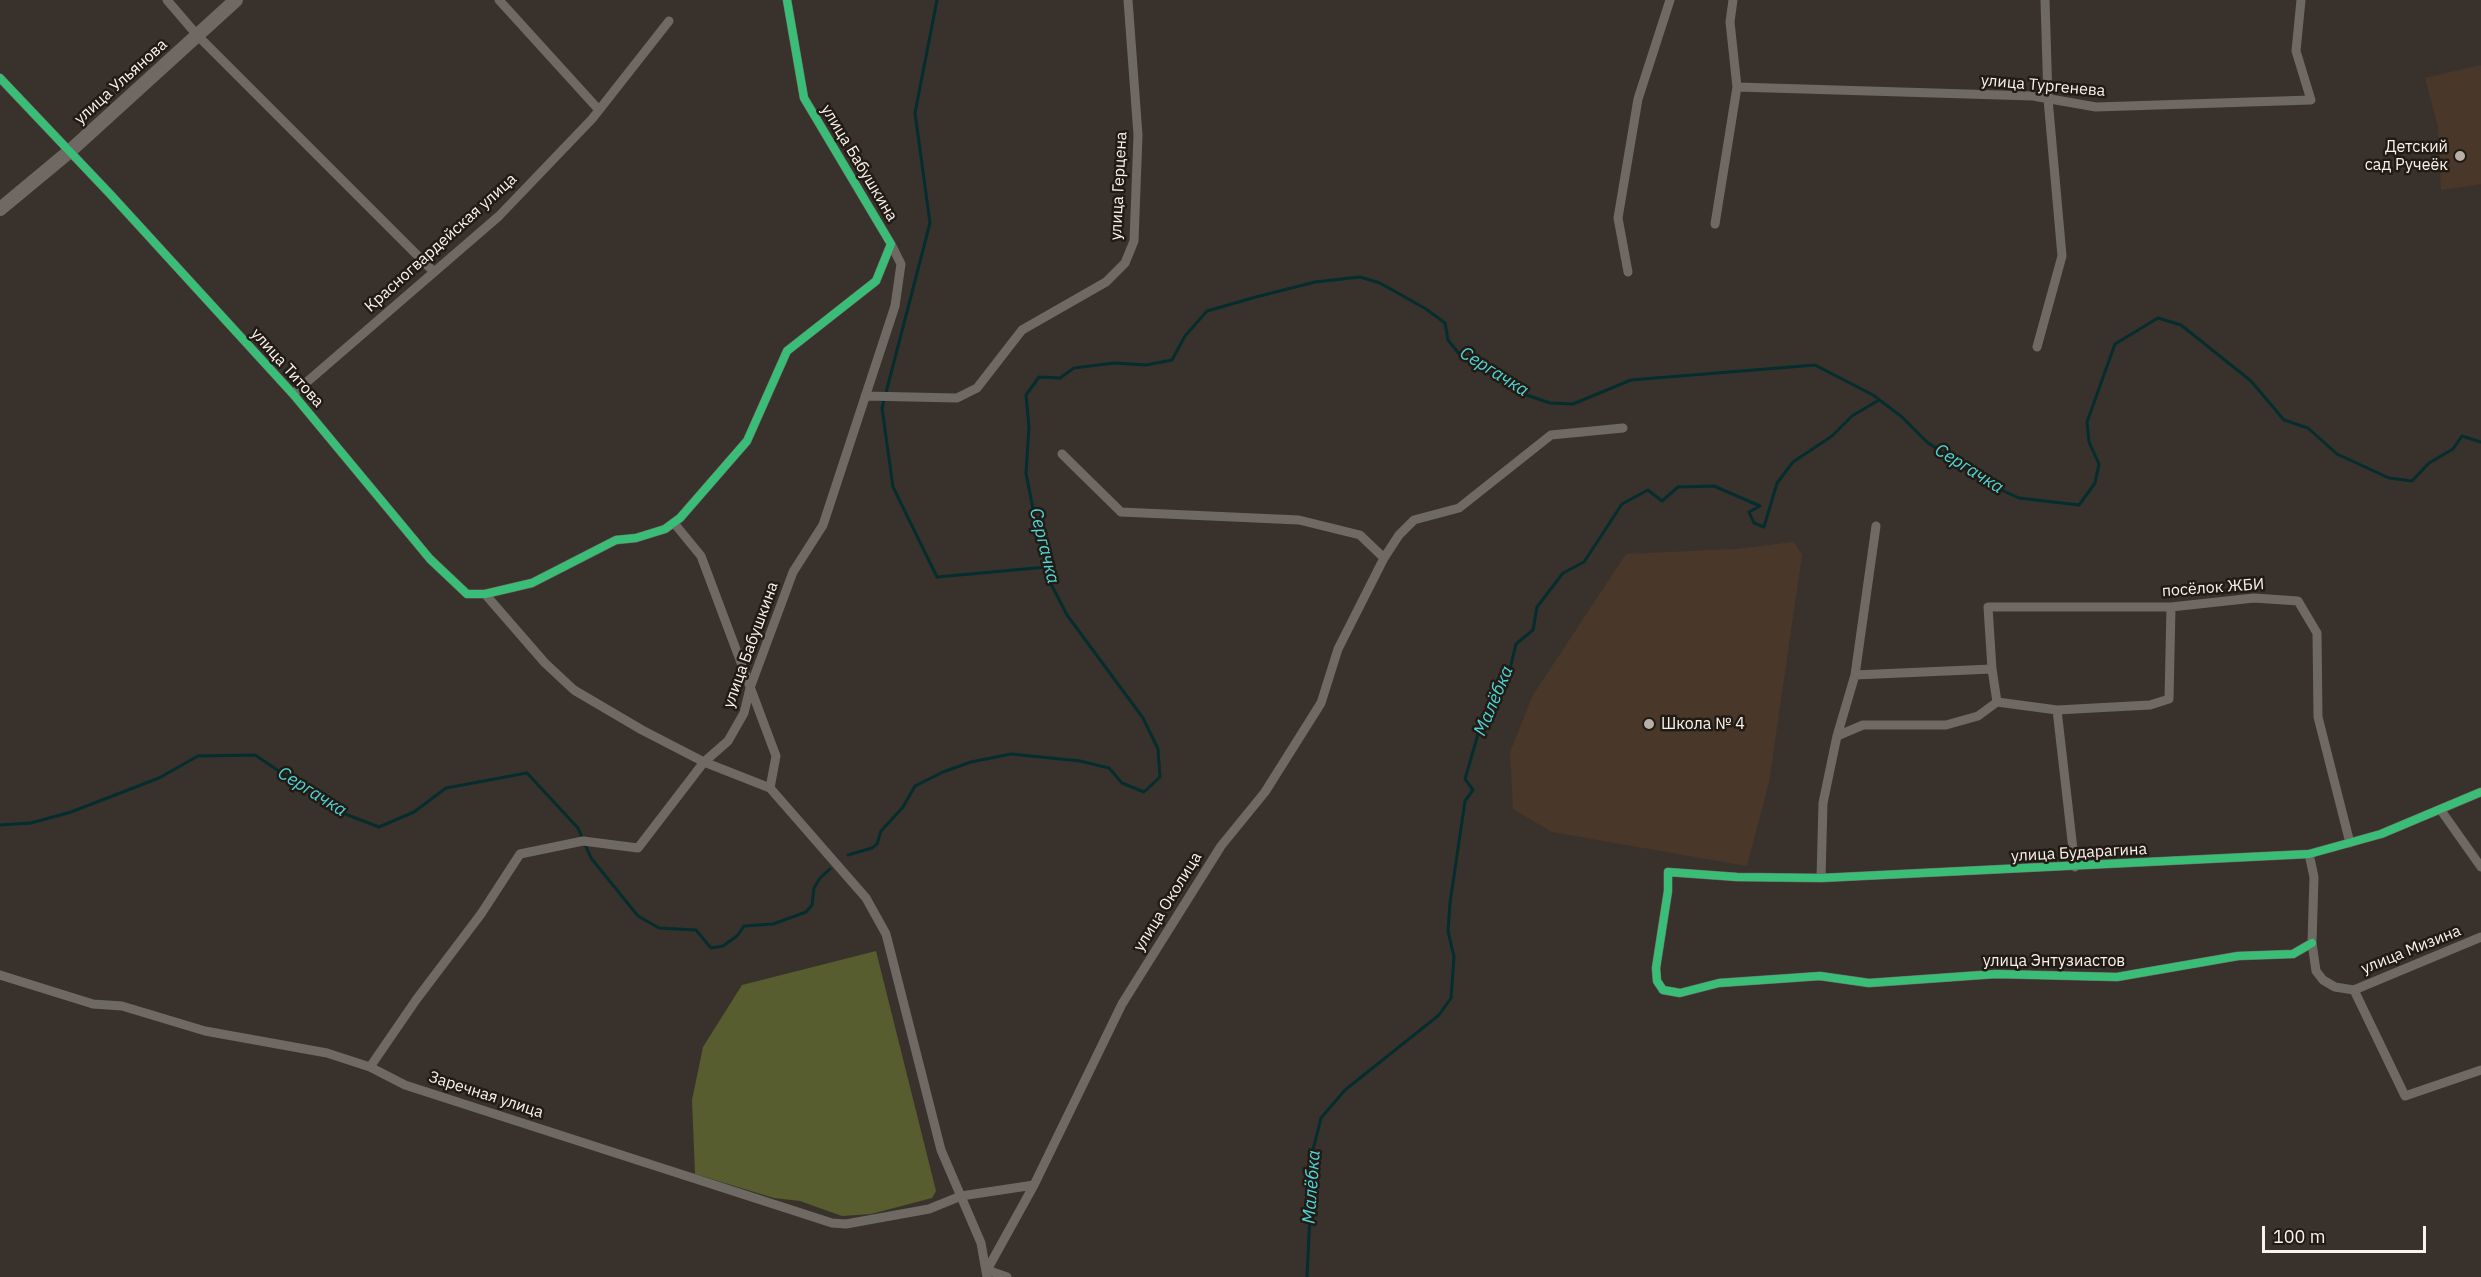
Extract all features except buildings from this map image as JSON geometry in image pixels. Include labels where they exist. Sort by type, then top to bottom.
[{"type":"main road","name":"улица Ульянова","points":[[0,209],[70,151],[236,0]]},
{"type":"street","points":[[167,0],[197,35],[434,272]]},
{"type":"street","points":[[499,0],[599,110]]},
{"type":"street","name":"улица Бабушкина","points":[[485,594],[532,583],[616,540],[645,535],[665,529],[674,523],[747,441],[787,351],[876,281],[891,244],[804,98],[787,0]]},
{"type":"street","name":"улица Герцена","points":[[865,396],[957,398],[977,388],[1022,330],[1106,282],[1125,263],[1134,242],[1138,135],[1128,0]]},
{"type":"street","points":[[1628,272],[1618,218],[1638,99],[1670,0]]},
{"type":"street","points":[[1715,224],[1737,87],[1730,22],[1733,0]]},
{"type":"street","points":[[2037,347],[2062,256],[2048,99],[2045,0]]},
{"type":"street","name":"улица Тургенева","points":[[1737,87],[2033,96],[2096,107],[2311,100],[2296,51],[2301,0]]},
{"type":"street","name":"Красногвардейская улица","points":[[293,394],[499,216],[599,110],[669,21]]},
{"type":"street","name":"улица Титова","points":[[0,78],[293,394],[430,558],[467,594],[485,594]]},
{"type":"street","points":[[865,396],[895,306],[902,264],[891,244]]},
{"type":"street","name":"улица Бабушкина","points":[[370,1067],[416,1000],[481,914],[520,854],[583,841],[638,848],[704,762],[728,741],[744,713],[750,688],[793,572],[824,525],[865,396]]},
{"type":"street","name":"улица Околица","points":[[987,1274],[1034,1185],[1122,1004],[1221,846],[1265,792],[1321,702],[1338,649],[1384,558],[1399,536],[1414,520],[1459,508],[1551,435],[1623,428]]},
{"type":"street","points":[[1062,454],[1121,512],[1299,520],[1360,535],[1384,558]]},
{"type":"street","points":[[674,523],[701,556],[776,756],[770,788]]},
{"type":"street","points":[[1821,878],[1823,803],[1837,736],[1855,675],[1876,526]]},
{"type":"street","points":[[485,594],[545,663],[574,690],[642,730],[704,762],[770,788],[866,898],[886,934],[941,1150],[981,1243],[987,1274],[1007,1277]]},
{"type":"street","name":"посёлок ЖБИ","points":[[1992,669],[1988,607],[2171,607],[2254,598],[2298,601],[2317,633],[2319,717],[2350,843]]},
{"type":"street","points":[[1837,736],[1863,725],[1946,725],[1978,716],[1997,702],[2057,710],[2150,705],[2169,699],[2171,607]]},
{"type":"street","points":[[1855,675],[1992,669],[1997,702]]},
{"type":"street","name":"улица Бударагина","points":[[2057,710],[2075,867]]},
{"type":"street","name":"улица Бударагина","points":[[1668,872],[1737,877],[1821,878],[2309,854],[2381,834],[2481,792]]},
{"type":"street","points":[[2440,809],[2481,867]]},
{"type":"street","points":[[2309,854],[2314,878],[2312,943]]},
{"type":"street","name":"улица Энтузиастов","points":[[1668,872],[1668,891],[1656,968],[1657,981],[1664,990],[1680,993],[1719,983],[1820,976],[1869,983],[1996,974],[2117,977],[2238,956],[2293,954],[2312,943]]},
{"type":"street","name":"улица Мизина","points":[[2312,943],[2316,971],[2322,980],[2335,987],[2354,990],[2481,938]]},
{"type":"street","name":"Заречная улица","points":[[0,975],[93,1004],[122,1006],[205,1031],[327,1053],[370,1067],[405,1085],[832,1223],[846,1224],[928,1209],[961,1196],[1034,1185]]},
{"type":"street","points":[[2354,990],[2405,1096],[2481,1071]]},
{"type":"shaded area","name":"Детский сад Ручеёк","points":[[2481,65],[2481,184],[2441,190],[2438,127],[2425,78]]},
{"type":"shaded area","name":"Школа № 4","points":[[1794,542],[1802,555],[1769,782],[1747,866],[1552,832],[1513,809],[1510,752],[1533,695],[1626,554],[1736,549]]},
{"type":"green space","points":[[876,951],[936,1191],[932,1198],[871,1214],[842,1216],[800,1201],[774,1198],[695,1174],[692,1100],[703,1047],[742,985]]},
{"type":"waterway","points":[[937,0],[915,113],[930,223],[882,408],[893,487],[937,577],[1047,567]]},
{"type":"waterway","name":"Сергачка","points":[[848,855],[872,848],[877,844],[881,831],[903,807],[915,786],[943,772],[971,762],[1011,754],[1080,761],[1109,768],[1122,783],[1144,792],[1160,777],[1158,749],[1143,718],[1067,615],[1051,584],[1026,473],[1029,427],[1026,395],[1039,377],[1060,378],[1074,368],[1114,363],[1146,365],[1172,360],[1185,336],[1207,311],[1315,282],[1360,277],[1380,283],[1426,309],[1445,323],[1448,340],[1460,355],[1518,392],[1550,403],[1573,404],[1631,380],[1815,365],[1873,395],[1902,417],[1927,442],[1986,483],[2019,498],[2079,505],[2095,483],[2099,464],[2089,442],[2087,422],[2115,344],[2158,318],[2181,325],[2251,381],[2284,420],[2308,428],[2337,454],[2389,478],[2412,481],[2429,463],[2453,449],[2462,436],[2481,442]]},
{"type":"waterway","name":"Малёбка","points":[[1307,1277],[1313,1150],[1321,1118],[1345,1090],[1439,1015],[1451,998],[1454,957],[1448,931],[1450,903],[1465,801],[1473,790],[1465,779],[1483,717],[1500,694],[1509,673],[1516,644],[1533,630],[1537,607],[1563,573],[1584,562],[1622,504],[1648,490],[1662,501],[1678,487],[1714,486],[1760,506],[1749,512],[1754,523],[1764,527],[1777,483],[1793,462],[1832,436],[1852,416],[1879,400]]},
{"type":"waterway","name":"Сергачка","points":[[0,825],[31,823],[71,812],[159,778],[198,756],[255,755],[340,812],[379,827],[414,812],[446,788],[527,773],[578,828],[591,858],[638,916],[659,928],[696,930],[711,948],[723,946],[737,936],[744,926],[773,924],[806,912],[812,905],[814,888],[820,878],[830,869]]},
{"type":"cycle path","points":[[0,78],[111,195],[293,394],[430,559],[467,594],[485,594],[532,583],[616,540],[636,538],[665,529],[680,518],[747,441],[787,351],[876,281],[891,244],[804,98],[787,0]]},
{"type":"cycle path","points":[[2312,943],[2293,954],[2238,956],[2117,977],[1996,974],[1869,983],[1820,976],[1719,983],[1680,993],[1663,990],[1657,981],[1656,968],[1668,891],[1668,872],[1737,877],[1821,878],[2309,854],[2381,834],[2481,792]]},
{"type":"place","name":"Детский сад Ручеёк","points":[[2460,156]]},
{"type":"place","name":"Школа № 4","points":[[1649,724]]}]
